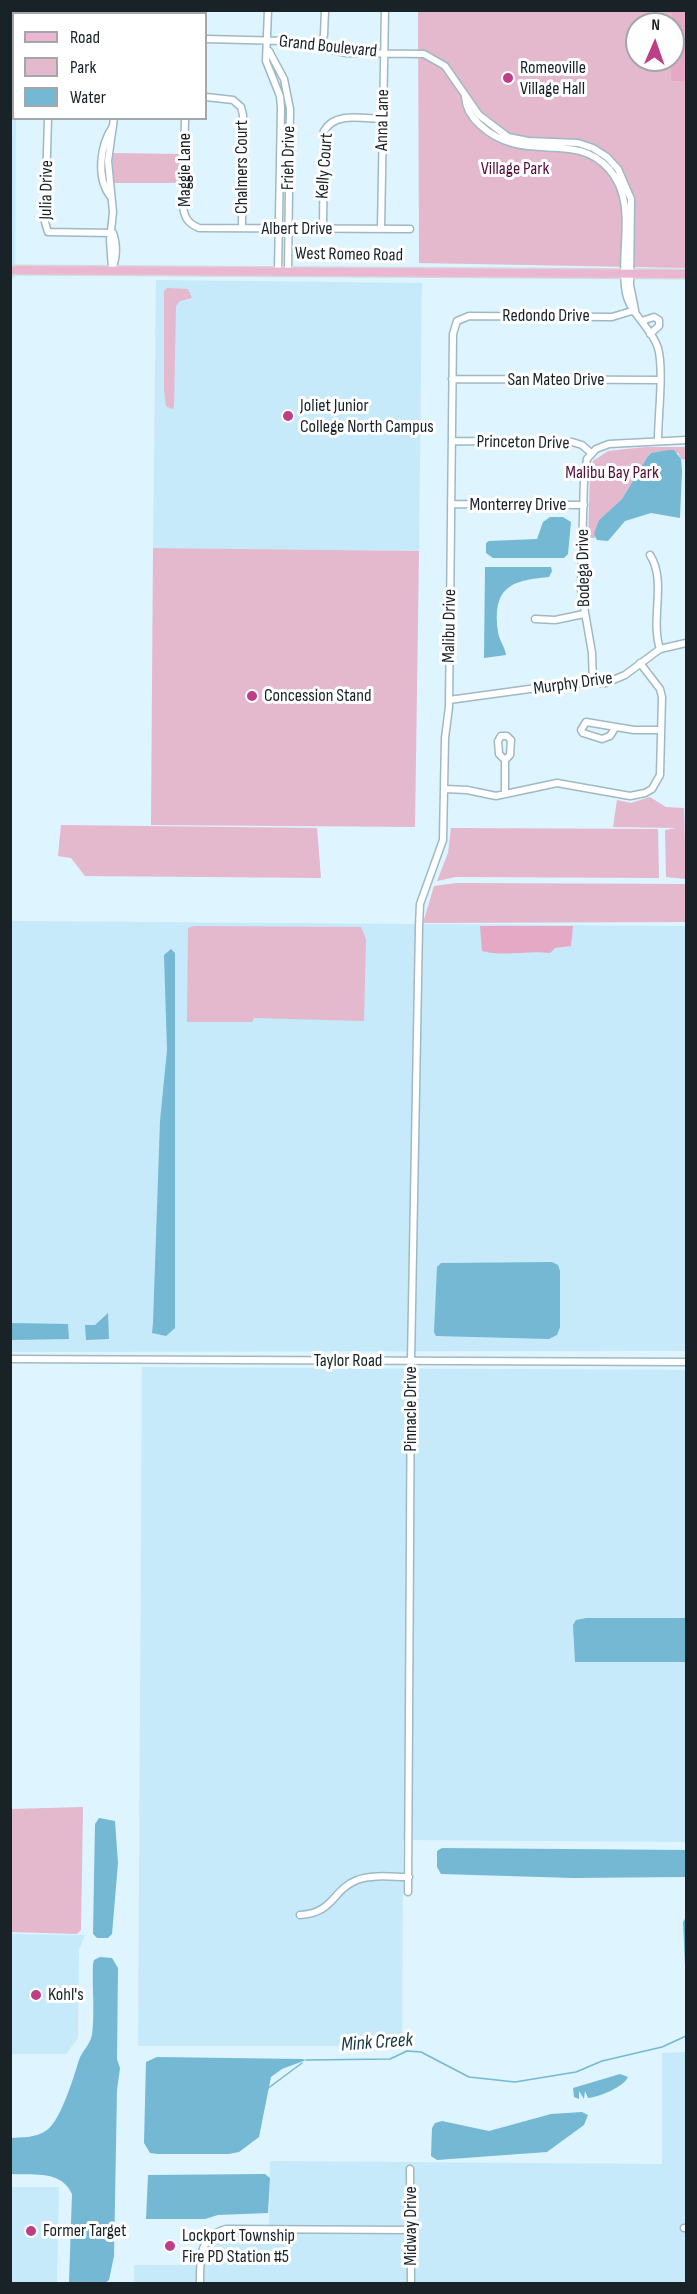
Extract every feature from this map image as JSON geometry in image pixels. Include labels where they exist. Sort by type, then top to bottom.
[{"type":"main road","name":"West Romeo Road","points":[[10,270],[687,274]]},
{"type":"street","name":"Frieh Drive","points":[[268,10],[266,62],[280,96],[281,108],[279,229],[283,271]]},
{"type":"street","points":[[319,48],[324,36],[325,10]]},
{"type":"street","name":"Anna Lane","points":[[381,229],[385,10]]},
{"type":"street","name":"Grand Boulevard","points":[[207,39],[293,42],[347,53],[424,54],[435,58],[445,66],[465,97],[466,106],[474,119],[499,139],[520,147],[569,148],[585,151],[611,171],[624,202],[628,274],[626,296],[650,334]]},
{"type":"street","name":"Frieh Drive","points":[[268,50],[284,79],[290,109],[288,229],[283,271]]},
{"type":"street","name":"Chalmers Court","points":[[207,98],[233,100],[241,107],[243,115],[242,228]]},
{"type":"street","name":"Kelly Court","points":[[323,229],[324,131],[326,127],[341,118],[383,119]]},
{"type":"street","name":"Julia Drive","points":[[48,120],[45,222],[48,232],[112,233]]},
{"type":"street","name":"Maggie Lane","points":[[185,120],[183,207],[187,221]]},
{"type":"street","points":[[112,269],[115,261],[116,241],[112,233],[111,196],[106,190],[101,162],[107,134],[114,122]]},
{"type":"street","name":"Albert Drive","points":[[187,221],[199,228],[410,229]]},
{"type":"street","name":"Redondo Drive","points":[[457,321],[471,316],[612,317],[635,310]]},
{"type":"street","points":[[642,321],[654,317],[659,320],[659,326],[650,334],[658,347],[658,440]]},
{"type":"street","name":"Malibu Drive","points":[[419,927],[420,904],[443,840],[445,738],[449,700],[453,334],[457,321]]},
{"type":"street","name":"San Mateo Drive","points":[[452,379],[659,380]]},
{"type":"street","points":[[591,453],[609,444],[687,440]]},
{"type":"street","name":"Princeton Drive","points":[[452,441],[572,442],[582,445],[591,453]]},
{"type":"street","name":"Bodega Drive","points":[[591,453],[585,466],[581,589],[592,653],[593,684]]},
{"type":"street","name":"Monterrey Drive","points":[[451,504],[584,505]]},
{"type":"street","points":[[650,555],[657,566],[656,633],[660,649]]},
{"type":"street","points":[[535,619],[555,620],[584,614]]},
{"type":"street","name":"Murphy Drive","points":[[449,700],[616,680],[660,649],[687,643]]},
{"type":"street","points":[[444,789],[467,789],[496,796],[557,783],[630,796],[652,789],[660,775],[662,730],[660,689],[640,663]]},
{"type":"street","points":[[615,728],[602,739],[583,733],[581,730],[586,722],[615,728],[662,730]]},
{"type":"street","points":[[505,760],[505,794]]},
{"type":"street","name":"Pinnacle Drive","points":[[408,1892],[411,1361],[419,927]]},
{"type":"street","name":"Taylor Road","points":[[10,1359],[687,1362]]},
{"type":"street","points":[[300,1915],[313,1914],[325,1909],[346,1887],[361,1879],[409,1877]]},
{"type":"street","name":"Midway Drive","points":[[410,2169],[411,2283]]},
{"type":"street","points":[[200,2283],[200,2256],[209,2238],[226,2229],[411,2230]]},
{"type":"shaded area","points":[[17,10],[17,12],[12,12],[12,120],[16,120],[15,278],[11,278],[10,11]]},
{"type":"shaded area","points":[[641,11],[686,11],[686,81],[671,81],[671,72],[685,72],[685,12]]},
{"type":"shaded area","name":"Joliet Junior College North Campus","points":[[156,280],[422,283],[419,551],[153,548]]},
{"type":"shaded area","points":[[11,921],[686,926],[686,1351],[11,1352]]},
{"type":"shaded area","points":[[480,926],[573,926],[571,946],[555,948],[550,953],[491,953],[482,951]]},
{"type":"shaded area","points":[[142,1367],[686,1370],[686,1842],[403,1840],[402,2046],[138,2046]]},
{"type":"shaded area","points":[[11,1934],[85,1935],[79,1950],[78,2038],[66,2054],[11,2054]]},
{"type":"shaded area","points":[[686,2052],[686,2283],[134,2284],[134,2265],[203,2265],[207,2243],[221,2231],[269,2230],[270,2161],[662,2164],[662,2053]]},
{"type":"shaded area","name":"Former Target","points":[[11,2187],[59,2187],[57,2283],[11,2283]]},
{"type":"green space","name":"Village Park","points":[[418,11],[686,11],[686,268],[419,263]]},
{"type":"green space","points":[[112,153],[180,154],[180,183],[113,183]]},
{"type":"green space","points":[[167,288],[188,289],[192,298],[180,301],[176,306],[174,407],[172,409],[166,406],[164,390],[164,291]]},
{"type":"green space","name":"Malibu Bay Park","points":[[645,447],[686,447],[686,460],[681,459],[678,453],[650,453],[622,499],[599,520],[595,538],[588,538],[590,474],[593,461],[608,451]]},
{"type":"green space","points":[[153,548],[419,551],[415,827],[151,825]]},
{"type":"green space","points":[[650,797],[666,807],[684,808],[686,879],[666,877],[665,830],[676,828],[613,827],[617,800],[631,803]]},
{"type":"green space","points":[[61,825],[317,828],[321,878],[85,876],[71,858],[58,856]]},
{"type":"green space","points":[[451,828],[658,829],[659,878],[456,877],[437,881],[448,853]]},
{"type":"green space","points":[[456,883],[686,884],[686,922],[423,923],[434,886]]},
{"type":"green space","points":[[194,926],[361,927],[366,939],[364,1021],[254,1018],[252,1022],[187,1022],[188,928]]},
{"type":"green space","points":[[83,1807],[81,1930],[77,1934],[11,1932],[11,1809]]},
{"type":"water","points":[[674,450],[681,459],[680,518],[651,513],[625,521],[608,541],[597,540],[594,534],[599,520],[622,499],[648,456],[651,453]]},
{"type":"water","points":[[550,517],[563,517],[571,522],[568,554],[564,558],[493,558],[486,553],[486,543],[489,541],[537,539],[543,522]]},
{"type":"water","points":[[485,567],[551,567],[552,571],[549,577],[514,584],[501,596],[497,617],[499,635],[506,655],[484,658]]},
{"type":"water","points":[[171,949],[175,953],[175,1328],[166,1336],[152,1333],[160,1121],[167,1050],[164,955]]},
{"type":"water","points":[[552,1262],[558,1265],[560,1271],[560,1327],[557,1335],[549,1339],[436,1336],[434,1332],[437,1267],[441,1263]]},
{"type":"water","points":[[108,1313],[109,1339],[86,1340],[85,1325],[95,1325]]},
{"type":"water","points":[[11,1323],[68,1324],[69,1339],[11,1340]]},
{"type":"water","points":[[586,1618],[686,1618],[686,1662],[575,1662],[573,1625],[576,1620]]},
{"type":"water","points":[[99,1818],[115,1821],[118,1863],[112,1934],[108,1938],[97,1938],[93,1934],[95,1824]]},
{"type":"water","points":[[442,1848],[686,1850],[686,1877],[573,1878],[441,1874],[437,1867],[437,1851]]},
{"type":"water","points":[[686,1917],[686,1987],[683,1922]]},
{"type":"water","points":[[100,1957],[112,1958],[118,1968],[117,2059],[120,2068],[117,2090],[114,2256],[109,2280],[105,2283],[69,2283],[72,2194],[67,2186],[54,2177],[37,2174],[11,2174],[11,2138],[43,2133],[52,2125],[62,2108],[80,2057],[92,2035],[93,1964],[94,1960]]},
{"type":"water","points":[[157,2057],[306,2060],[282,2069],[271,2077],[259,2137],[239,2152],[158,2154],[150,2153],[144,2143],[146,2062]]},
{"type":"water","points":[[620,2074],[628,2077],[626,2081],[611,2091],[588,2098],[585,2091],[584,2099],[579,2091],[579,2099],[574,2097],[573,2088]]},
{"type":"water","points":[[582,2112],[588,2115],[584,2125],[547,2152],[437,2160],[431,2156],[432,2128],[435,2123],[442,2121],[489,2131],[551,2114]]},
{"type":"water","points":[[265,2174],[270,2178],[268,2213],[218,2215],[205,2219],[146,2219],[148,2175]]},
{"type":"waterway","name":"Mink Creek","points":[[306,2060],[390,2059],[407,2051],[421,2052],[469,2077],[515,2082],[576,2072],[602,2061],[662,2047],[686,2036]]},
{"type":"waterway","name":"Mink Creek","points":[[267,2089],[302,2063]]},
{"type":"place","name":"Romeoville Village Hall","points":[[508,78]]},
{"type":"place","name":"Joliet Junior College North Campus","points":[[288,416]]},
{"type":"place","name":"Concession Stand","points":[[252,696]]},
{"type":"place","name":"Kohl's","points":[[36,1995]]},
{"type":"place","name":"Former Target","points":[[31,2231]]},
{"type":"place","name":"Lockport Township Fire PD Station #5","points":[[170,2246]]}]
